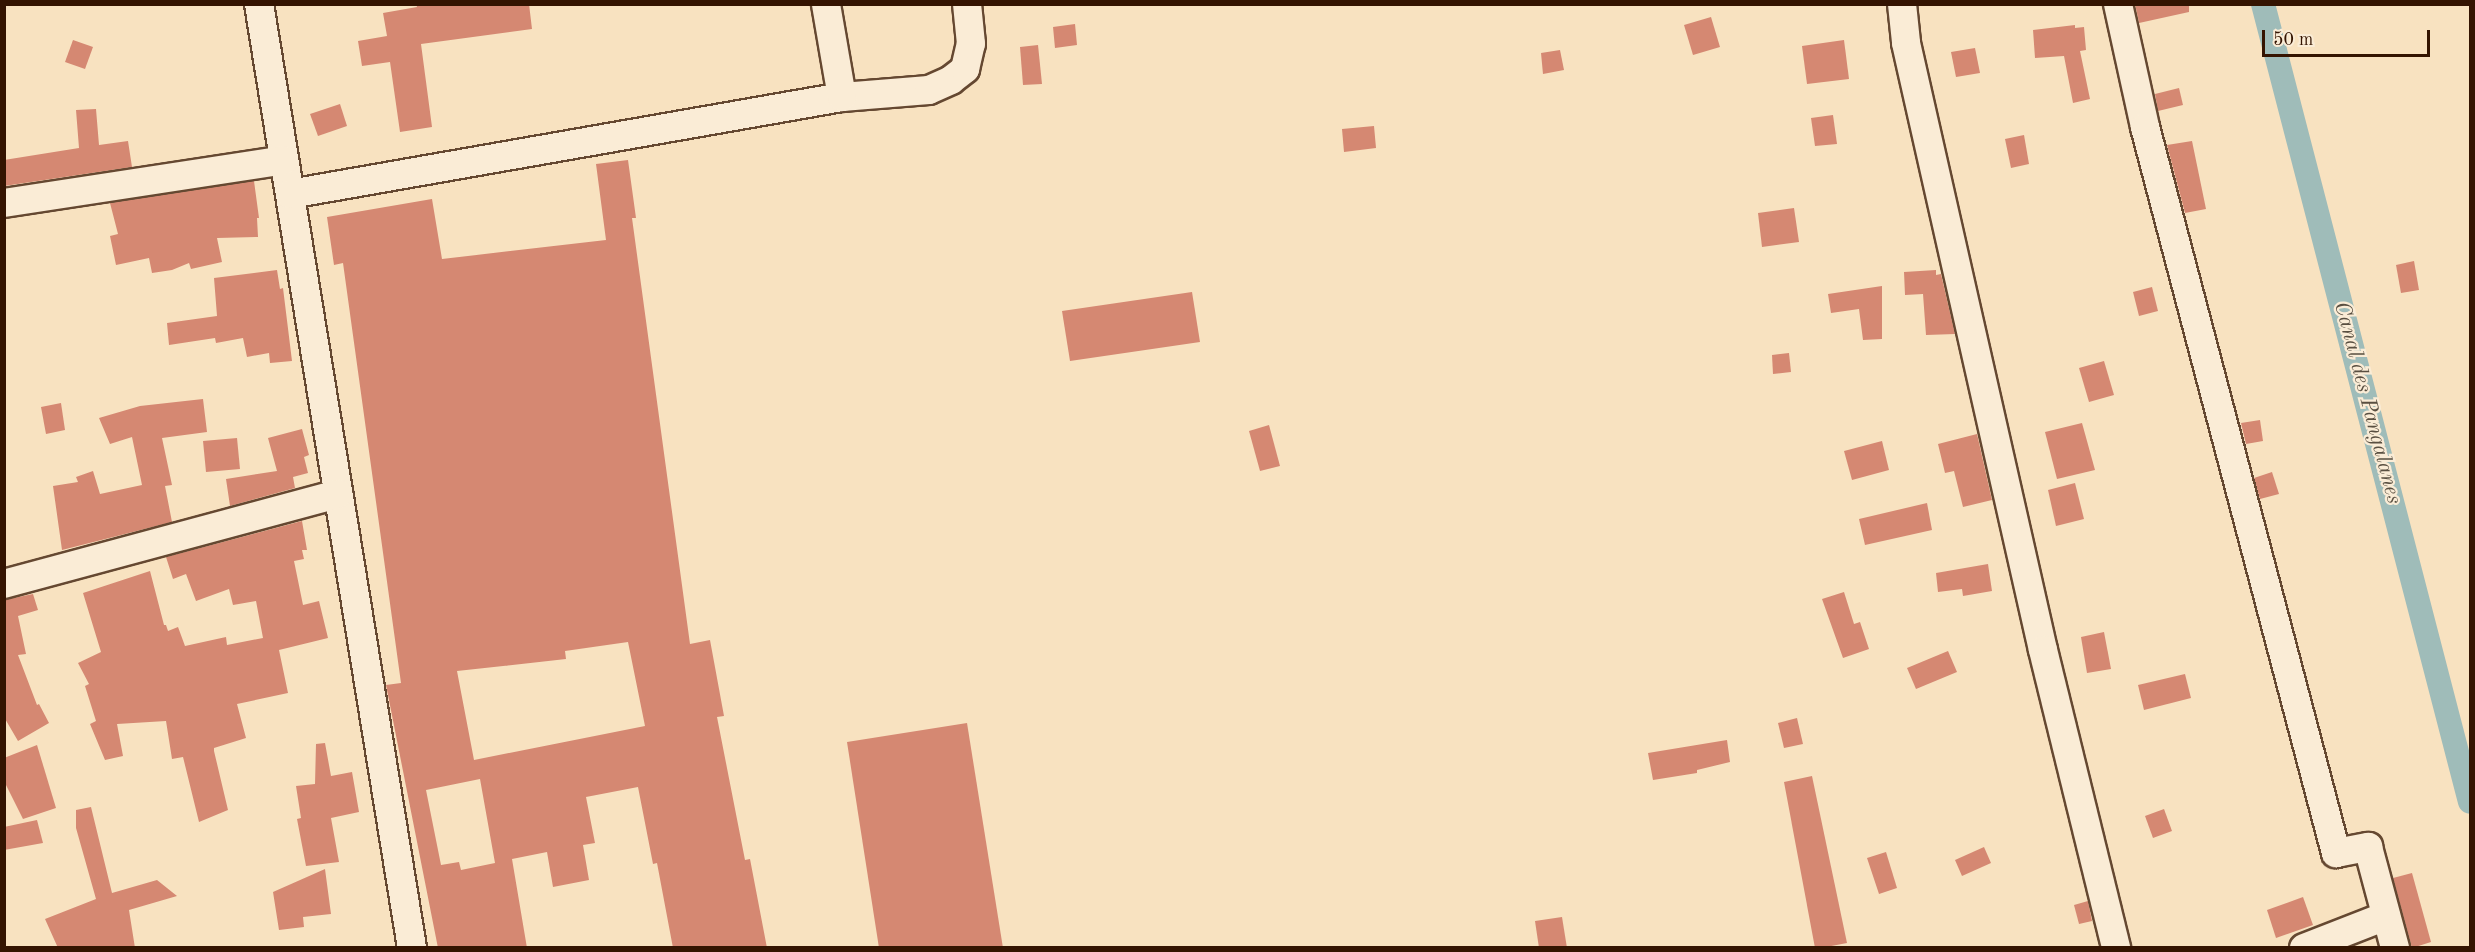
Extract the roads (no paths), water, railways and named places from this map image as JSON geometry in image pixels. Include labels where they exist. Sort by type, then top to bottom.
[{"type":"street","points":[[259,4],[412,948]]},
{"type":"street","points":[[825,4],[842,97]]},
{"type":"street","points":[[290,194],[842,97],[929,90],[951,80],[965,69],[971,44],[967,4]]},
{"type":"street","points":[[1902,4],[1909,55],[2035,615],[2116,948]]},
{"type":"street","points":[[2118,4],[2145,127],[2336,853],[2368,847],[2395,948]]},
{"type":"street","points":[[4,203],[284,160]]},
{"type":"street","points":[[4,584],[338,494]]},
{"type":"street","points":[[2304,948],[2386,916]]},
{"type":"waterway","name":"Canal des Pangalanes","points":[[2263,4],[2470,802]]}]
